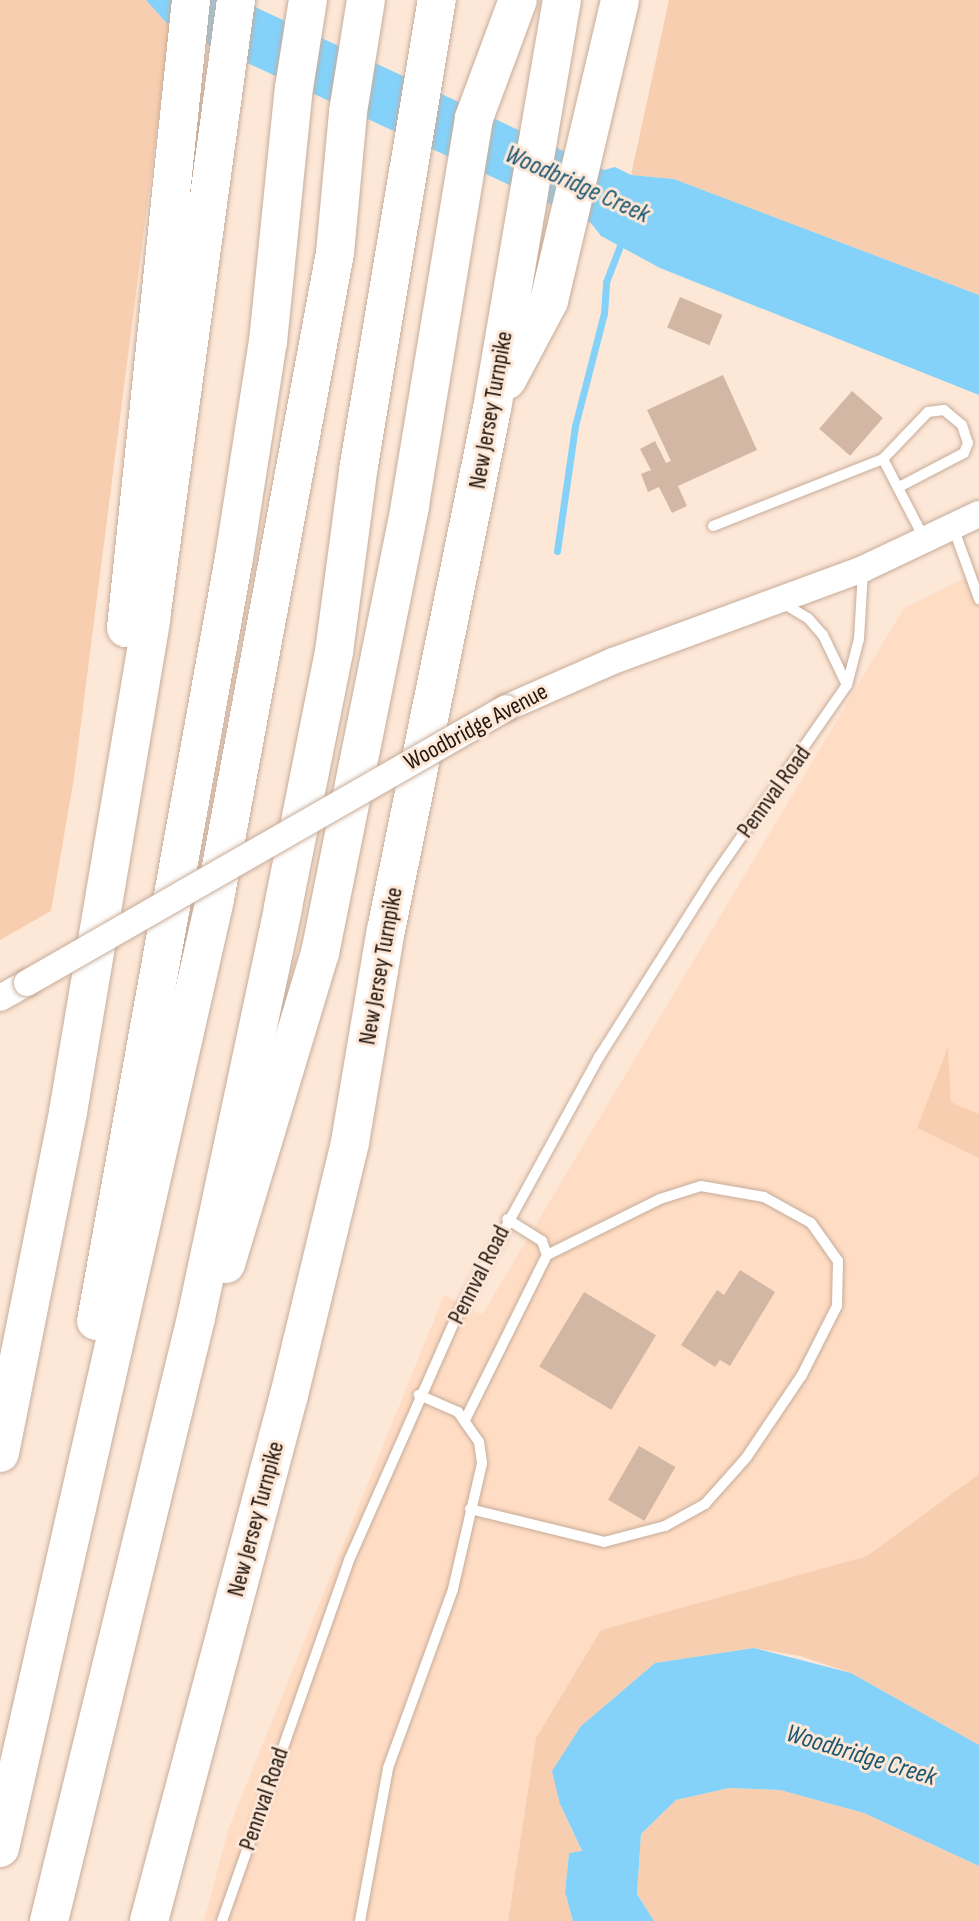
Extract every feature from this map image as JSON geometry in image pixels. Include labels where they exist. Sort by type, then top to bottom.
[{"type":"highway","points":[[0,1453],[108,878],[177,455],[236,0]]},
{"type":"highway","points":[[0,1848],[215,899],[335,253],[348,112],[366,0]]},
{"type":"highway","points":[[49,1921],[196,1318],[334,652],[410,144],[437,0]]},
{"type":"highway","points":[[196,1318],[235,1248],[320,953],[410,505],[466,166],[486,76],[518,0]]},
{"type":"highway","name":"New Jersey Turnpike","points":[[149,1921],[289,1395],[350,1142],[386,930],[492,409],[542,140],[562,0]]},
{"type":"highway","points":[[492,409],[549,301],[570,223],[620,0]]},
{"type":"highway","points":[[23,1749],[236,545],[268,342],[293,88],[306,13]]},
{"type":"highway","points":[[108,878],[134,537],[189,17]]},
{"type":"street","name":"Woodbridge Avenue","points":[[0,998],[506,708],[863,569],[979,514]]},
{"type":"lane","points":[[713,526],[883,459],[928,412],[944,410],[962,425],[968,443],[964,453],[899,487]]},
{"type":"lane","points":[[883,459],[925,540]]},
{"type":"lane","points":[[953,527],[979,599]]},
{"type":"lane","name":"Pennval Road","points":[[222,1921],[319,1641],[419,1395],[507,1219],[656,965],[847,685],[859,639],[863,569]]},
{"type":"lane","points":[[779,600],[808,618],[823,635],[847,685]]},
{"type":"lane","points":[[465,1420],[547,1255],[660,1199],[701,1186],[764,1197],[811,1223],[838,1261],[837,1306],[802,1375],[746,1458],[705,1504],[665,1526],[604,1542],[470,1509]]},
{"type":"lane","points":[[507,1219],[542,1241],[547,1255]]},
{"type":"lane","points":[[360,1921],[388,1768],[453,1589],[482,1463],[479,1442],[465,1420],[419,1395]]},
{"type":"shaded area","points":[[0,0],[146,0],[170,27],[74,778],[51,911],[0,940]]},
{"type":"shaded area","points":[[669,0],[979,0],[979,295],[674,179],[631,175]]},
{"type":"shaded area","points":[[979,571],[979,1114],[951,1102],[948,1050],[918,1127],[979,1158],[979,1474],[867,1556],[601,1630],[536,1738],[508,1921],[204,1921],[228,1830],[444,1295],[482,1315],[904,608]]},
{"type":"shaded area","points":[[948,1047],[951,1102],[979,1114],[979,1158],[917,1128]]},
{"type":"shaded area","points":[[979,1474],[979,1745],[851,1673],[800,1656],[754,1648],[655,1663],[581,1726],[560,1804],[582,1852],[569,1853],[565,1892],[573,1921],[508,1921],[536,1738],[601,1630],[867,1556]]},
{"type":"shaded area","points":[[729,1788],[780,1790],[864,1813],[979,1866],[979,1921],[654,1921],[637,1894],[641,1834],[676,1800]]},
{"type":"water","name":"Woodbridge Creek","points":[[146,0],[240,0],[604,170],[615,167],[631,175],[674,179],[979,295],[979,395],[660,268],[601,236],[591,223],[170,27]]},
{"type":"water","name":"Woodbridge Creek","points":[[754,1648],[851,1673],[979,1745],[979,1866],[864,1813],[780,1790],[729,1788],[676,1800],[641,1834],[637,1894],[654,1921],[573,1921],[565,1892],[569,1853],[582,1851],[560,1804],[552,1771],[581,1726],[655,1663]]},
{"type":"building","points":[[680,297],[722,315],[709,345],[667,327]]},
{"type":"building","points":[[723,375],[757,450],[678,486],[687,506],[672,513],[659,487],[648,492],[641,474],[651,470],[640,449],[655,441],[666,463],[671,461],[647,410]]},
{"type":"building","points":[[852,391],[883,418],[850,456],[819,429]]},
{"type":"building","points":[[740,1270],[775,1292],[730,1366],[720,1360],[715,1367],[681,1345],[717,1290],[724,1295]]},
{"type":"building","points":[[584,1292],[656,1335],[611,1410],[539,1367]]},
{"type":"building","points":[[639,1446],[675,1467],[644,1521],[608,1500]]},
{"type":"waterway","points":[[557,551],[575,426],[604,313],[606,282],[623,238]]}]
